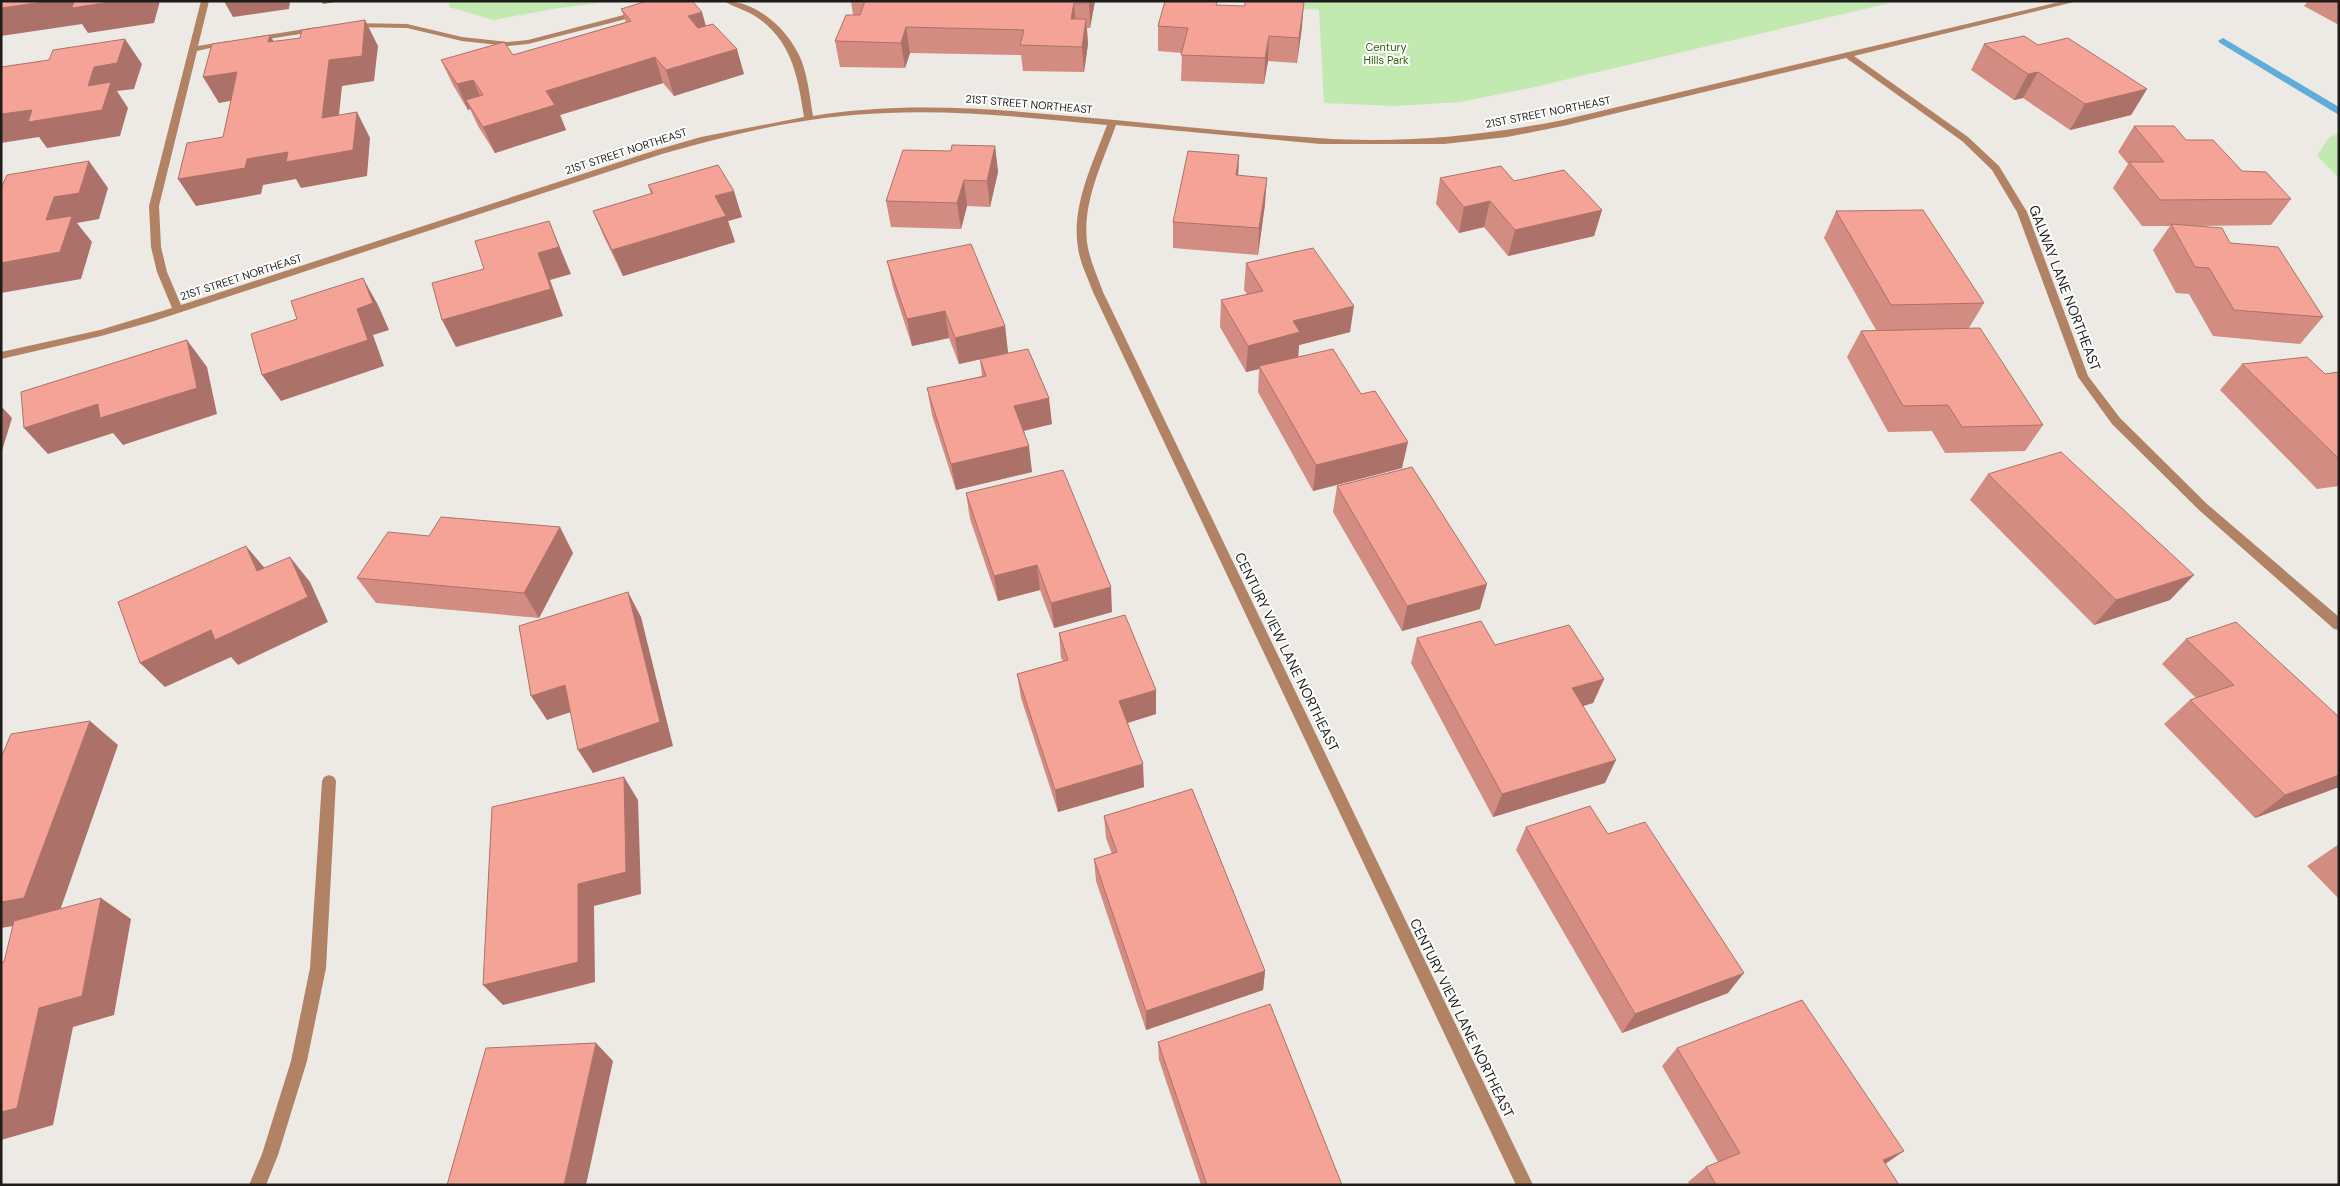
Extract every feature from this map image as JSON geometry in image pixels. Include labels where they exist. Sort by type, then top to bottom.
[{"type":"street","points":[[178,309],[159,267],[152,219],[205,1]]},
{"type":"street","points":[[728,1],[750,8],[771,24],[786,43],[796,58],[809,118]]},
{"type":"street","name":"21ST STREET NORTHEAST","points":[[1,356],[101,333],[659,152],[732,132],[809,118],[866,112],[929,109],[971,110],[1320,140],[1444,141],[1507,134],[1563,122],[2074,1]]},
{"type":"street","points":[[340,26],[379,24],[407,26],[462,39],[508,44],[528,42],[652,10]]},
{"type":"street","points":[[249,40],[322,28]]},
{"type":"street","points":[[194,49],[240,41]]},
{"type":"street","name":"GALWAY LANE NORTHEAST","points":[[1846,54],[1966,139],[1996,168],[2022,212],[2084,376],[2116,421],[2203,507],[2339,626]]},
{"type":"street","name":"CENTURY VIEW LANE NORTHEAST","points":[[1112,123],[1090,183],[1082,223],[1085,257],[1095,283],[1525,1185]]},
{"type":"street","points":[[257,1185],[270,1155],[300,1061],[318,968],[329,781]]},
{"type":"green space","points":[[449,1],[614,1],[553,9],[493,20],[449,7]]},
{"type":"green space","name":"Century Hills Park","points":[[1226,1],[1898,1],[1530,88],[1460,102],[1395,106],[1324,103],[1319,10]]},
{"type":"green space","points":[[2339,134],[2339,178],[2317,156],[2329,137]]},
{"type":"building","points":[[1,1],[50,1],[1,8]]},
{"type":"building","points":[[74,1],[116,1],[72,8]]},
{"type":"building","points":[[647,1],[692,1],[702,12],[688,16],[698,28],[713,24],[737,49],[666,70],[655,57],[546,91],[555,105],[483,127],[466,100],[483,95],[478,87],[473,80],[457,84],[441,60],[504,42],[513,55],[631,21],[621,9]]},
{"type":"building","points":[[865,1],[1089,1],[1089,3],[1074,3],[1071,19],[1086,19],[1082,47],[1020,45],[1024,30],[906,27],[901,43],[835,41],[846,15],[860,15]]},
{"type":"building","points":[[1165,1],[1217,1],[1216,5],[1245,6],[1245,1],[1304,2],[1299,38],[1269,36],[1265,58],[1181,55],[1188,28],[1158,26]]},
{"type":"building","points":[[365,20],[362,56],[329,60],[322,118],[357,112],[353,150],[286,162],[288,152],[247,159],[245,168],[178,179],[187,143],[223,137],[237,72],[203,77],[212,44],[270,35],[268,42],[300,38],[302,30]]},
{"type":"building","points":[[2024,36],[2038,45],[2068,38],[2147,89],[2085,104],[2038,72],[2028,74],[1984,44]]},
{"type":"building","points":[[125,39],[117,63],[94,67],[91,76],[88,86],[111,82],[102,110],[28,122],[32,110],[1,114],[1,67],[49,60],[53,50]]},
{"type":"building","points":[[2134,126],[2174,126],[2186,140],[2213,140],[2242,171],[2266,172],[2291,199],[2160,200],[2129,162],[2164,162]]},
{"type":"building","points":[[952,145],[995,146],[987,181],[964,180],[957,203],[886,201],[903,150],[951,151]]},
{"type":"building","points":[[1188,151],[1239,155],[1236,175],[1267,178],[1259,228],[1173,222]]},
{"type":"building","points":[[89,161],[79,193],[54,197],[46,220],[72,216],[60,252],[1,263],[1,188],[7,175]]},
{"type":"building","points":[[718,165],[734,191],[715,196],[726,216],[612,250],[593,211],[653,193],[648,185]]},
{"type":"building","points":[[1501,166],[1514,181],[1564,170],[1602,210],[1515,230],[1490,201],[1464,207],[1440,178]]},
{"type":"building","points":[[1923,210],[1984,303],[1891,305],[1836,211]]},
{"type":"building","points":[[549,221],[559,247],[538,253],[551,289],[442,320],[432,283],[484,269],[475,241]]},
{"type":"building","points":[[2171,224],[2222,228],[2230,243],[2278,247],[2323,317],[2234,310],[2209,268],[2195,267]]},
{"type":"building","points":[[971,244],[1005,326],[955,338],[945,311],[907,319],[887,261]]},
{"type":"building","points":[[1313,248],[1354,306],[1293,321],[1300,332],[1248,346],[1221,300],[1263,291],[1246,263]]},
{"type":"building","points":[[363,278],[373,303],[357,309],[368,340],[262,375],[251,334],[297,319],[291,301]]},
{"type":"building","points":[[1980,328],[2043,425],[1962,427],[1948,405],[1903,406],[1861,331]]},
{"type":"building","points":[[187,340],[197,388],[100,418],[98,404],[24,428],[21,392]]},
{"type":"building","points":[[1028,349],[1049,398],[1014,406],[1029,446],[951,464],[927,388],[986,376],[980,359]]},
{"type":"building","points":[[1333,349],[1361,394],[1375,391],[1408,442],[1316,465],[1259,366]]},
{"type":"building","points":[[2307,357],[2325,374],[2339,372],[2339,459],[2242,364]]},
{"type":"building","points":[[2061,452],[2194,575],[2116,600],[1988,474]]},
{"type":"building","points":[[1412,467],[1487,584],[1407,606],[1337,486]]},
{"type":"building","points":[[1063,470],[1111,587],[1051,603],[1037,565],[994,576],[966,493]]},
{"type":"building","points":[[441,517],[560,527],[524,593],[357,578],[388,532],[429,536]]},
{"type":"building","points":[[246,546],[257,571],[290,557],[308,597],[215,640],[211,630],[140,663],[118,602]]},
{"type":"building","points":[[628,592],[660,722],[578,750],[565,685],[531,696],[519,626]]},
{"type":"building","points":[[1125,615],[1156,690],[1119,701],[1143,764],[1055,790],[1017,674],[1068,660],[1059,633]]},
{"type":"building","points":[[1481,621],[1495,645],[1569,625],[1604,679],[1572,688],[1616,760],[1502,794],[1417,638]]},
{"type":"building","points":[[2236,622],[2339,717],[2339,775],[2285,795],[2190,700],[2234,685],[2186,639]]},
{"type":"building","points":[[90,721],[24,898],[1,902],[1,758],[11,734]]},
{"type":"building","points":[[624,777],[626,872],[578,884],[578,962],[483,985],[492,807]]},
{"type":"building","points":[[1192,789],[1265,971],[1146,1011],[1094,859],[1117,852],[1104,816]]},
{"type":"building","points":[[1590,806],[1608,834],[1645,822],[1744,973],[1635,1014],[1526,827]]},
{"type":"building","points":[[101,898],[82,996],[39,1008],[17,1108],[1,1112],[1,962],[4,962],[14,921]]},
{"type":"building","points":[[1802,1000],[1904,1151],[1883,1160],[1899,1185],[1716,1185],[1706,1167],[1740,1153],[1677,1048]]},
{"type":"building","points":[[1270,1004],[1342,1185],[1207,1185],[1158,1042]]},
{"type":"building","points":[[596,1043],[564,1185],[447,1185],[486,1048]]},
{"type":"waterway","points":[[2223,41],[2339,112]]}]
